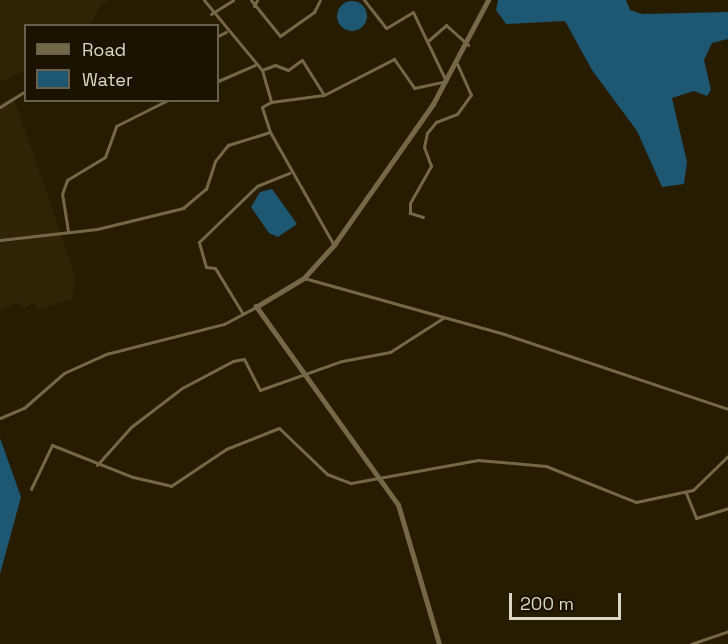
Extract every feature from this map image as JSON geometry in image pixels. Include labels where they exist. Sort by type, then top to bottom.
[{"type":"main road","points":[[439,644],[398,505],[375,480],[256,307],[304,278],[334,245],[457,64],[488,0]]},
{"type":"street","points":[[204,0],[211,14],[255,65],[262,70],[271,102]]},
{"type":"street","points":[[211,14],[233,0]]},
{"type":"street","points":[[251,0],[280,36],[314,12],[320,0]]},
{"type":"street","points":[[254,6],[257,0]]},
{"type":"street","points":[[334,245],[290,173],[270,132],[262,107],[271,102],[324,95],[394,59],[414,88],[446,81],[429,40],[413,12],[386,28],[364,0]]},
{"type":"street","points":[[429,40],[446,25],[468,45]]},
{"type":"street","points":[[219,36],[226,32]]},
{"type":"street","points":[[262,70],[275,65],[288,70],[302,60],[324,95]]},
{"type":"street","points":[[423,217],[410,213],[410,203],[430,165],[424,147],[427,133],[436,122],[457,114],[471,95],[457,64]]},
{"type":"street","points":[[219,81],[255,65]]},
{"type":"street","points":[[0,106],[24,92]]},
{"type":"street","points":[[68,231],[62,194],[67,180],[105,157],[116,126],[164,102]]},
{"type":"street","points":[[0,240],[68,231],[183,208],[206,189],[215,161],[228,146],[270,132]]},
{"type":"street","points":[[243,314],[215,268],[206,267],[199,242],[257,186],[290,173]]},
{"type":"street","points":[[304,278],[443,318],[728,409]]},
{"type":"street","points":[[0,418],[24,408],[64,373],[106,354],[224,324],[256,307]]},
{"type":"street","points":[[98,465],[131,427],[182,388],[233,361],[244,359],[260,390],[304,375],[390,352],[443,318]]},
{"type":"street","points":[[31,489],[52,445],[98,465],[171,486],[226,448],[279,428],[327,474],[351,483],[478,460],[546,466],[636,502],[686,493],[710,478],[728,456]]},
{"type":"street","points":[[686,493],[696,518],[728,508]]},
{"type":"street","points":[[691,644],[728,631]]},
{"type":"shaded area","points":[[0,0],[110,0],[100,5],[90,24],[24,24],[24,71],[0,82]]},
{"type":"shaded area","points":[[13,96],[75,275],[72,299],[37,310],[34,303],[23,308],[18,302],[0,311],[0,104]]},
{"type":"water","points":[[498,0],[626,0],[630,10],[642,14],[728,12],[728,39],[712,43],[704,60],[711,90],[707,96],[694,91],[672,98],[687,162],[684,184],[662,187],[637,131],[592,70],[565,21],[506,24],[496,10]]},
{"type":"water","points":[[352,1],[363,5],[367,16],[363,27],[352,31],[341,27],[337,16],[341,5]]},
{"type":"water","points":[[272,189],[297,224],[278,237],[269,233],[251,207],[260,192]]},
{"type":"water","points":[[0,438],[21,497],[0,574]]}]
